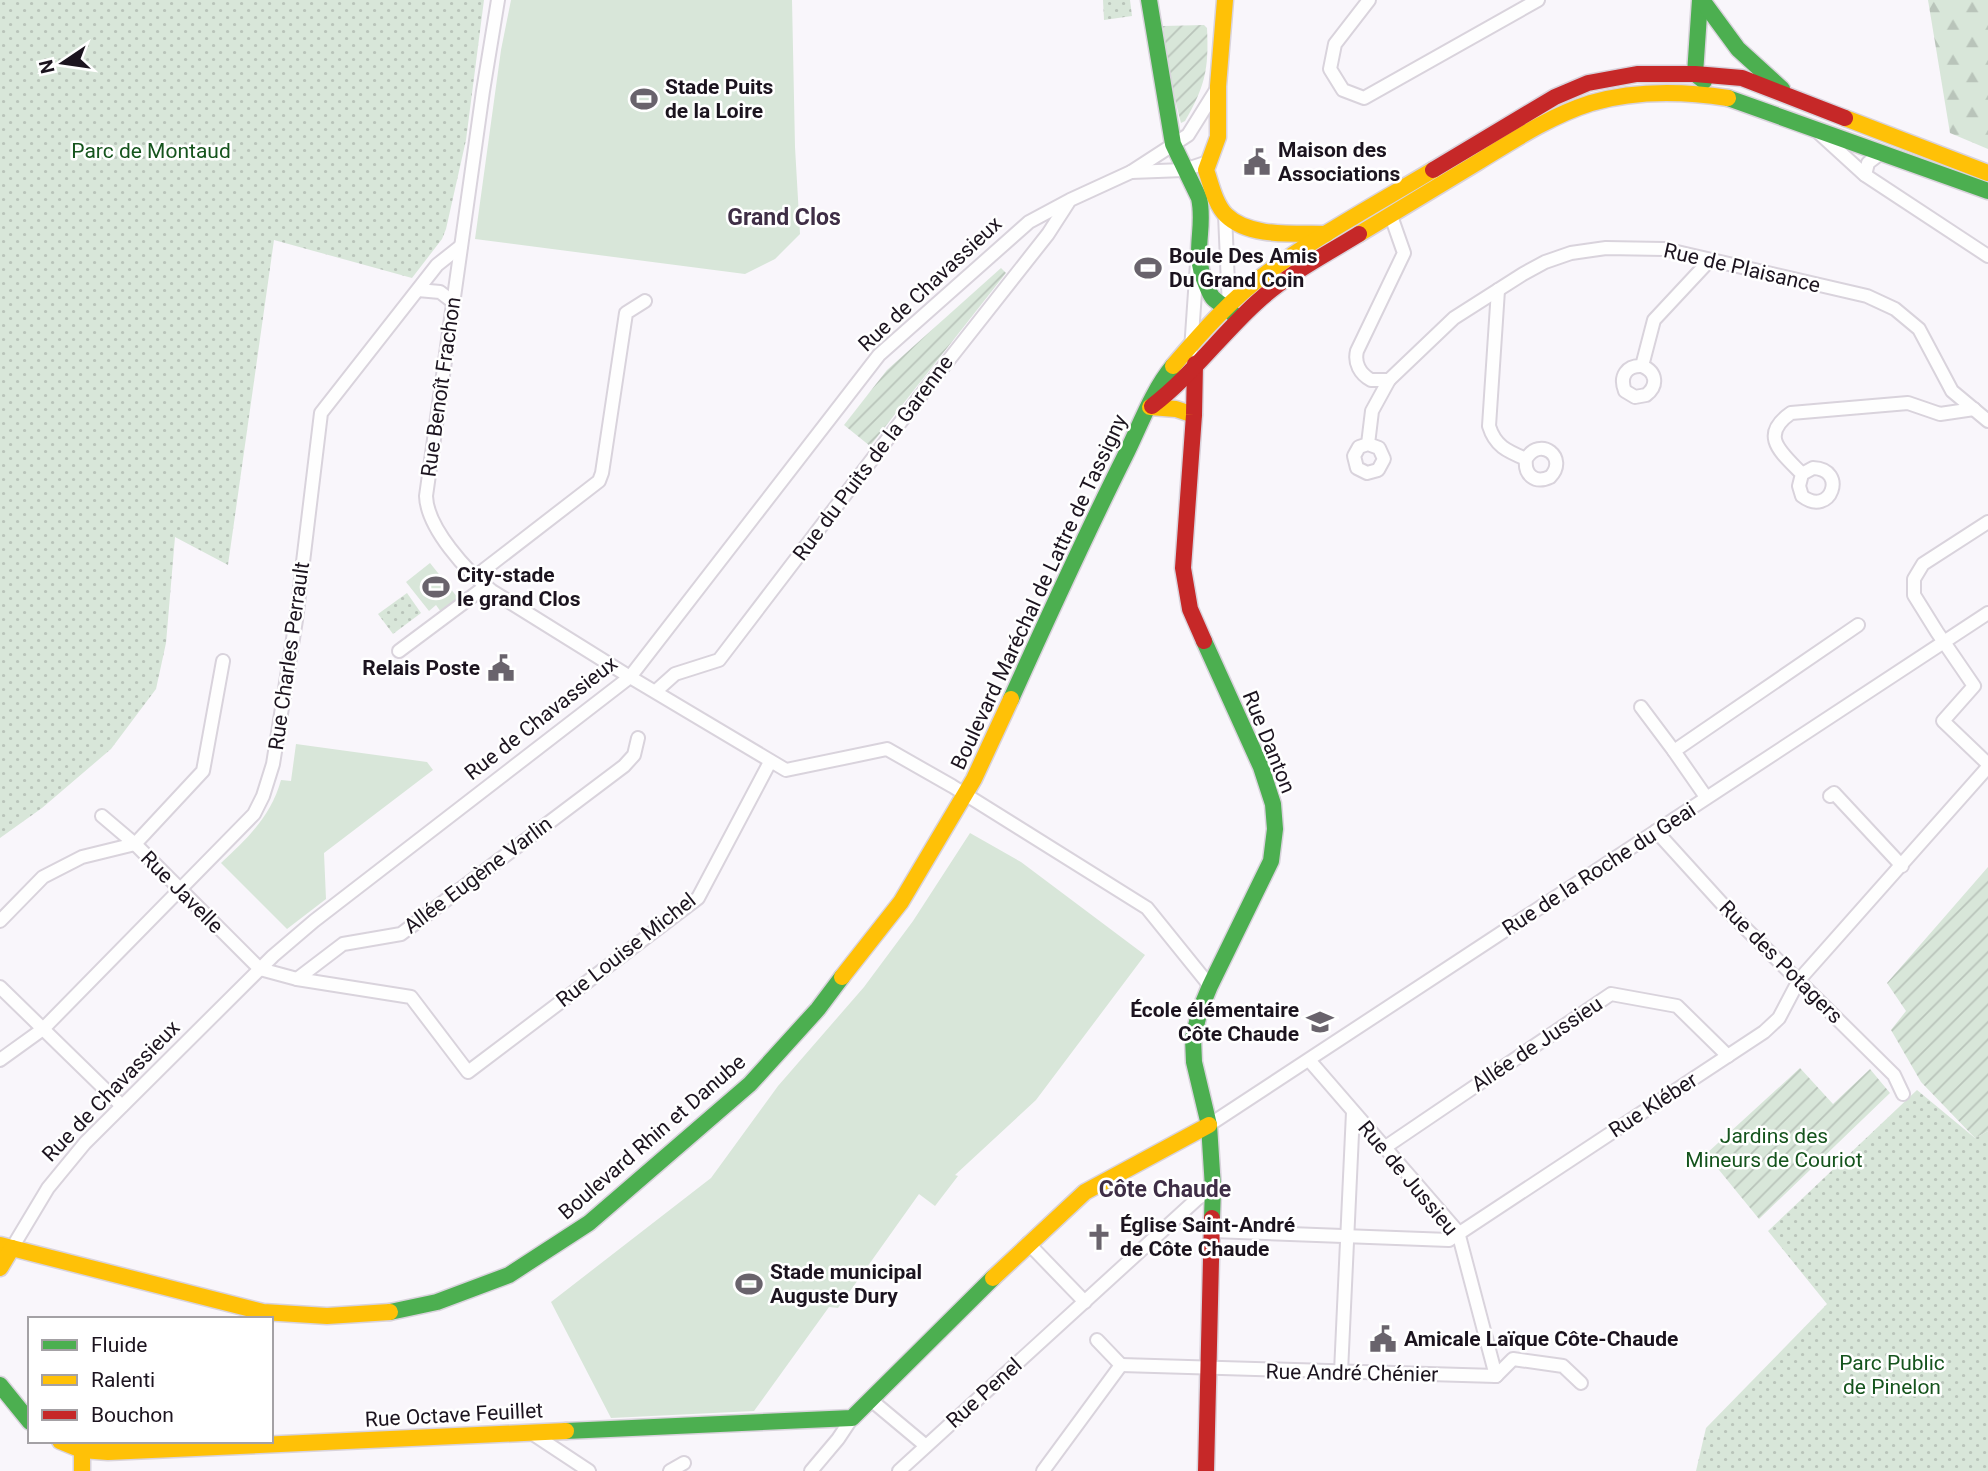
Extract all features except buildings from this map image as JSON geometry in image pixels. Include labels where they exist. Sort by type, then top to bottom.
[{"type":"street","name":"Rue Benoît Frachon","points":[[498,0],[453,302],[426,509],[432,522],[486,586],[770,762]]},
{"type":"street","points":[[1149,0],[1174,144],[1199,198],[1191,346],[1195,364]]},
{"type":"street","points":[[1225,0],[1218,86],[1218,137],[1206,170],[1225,214],[1233,314]]},
{"type":"street","points":[[1369,0],[1335,44],[1330,69],[1343,90],[1364,98],[1538,0]]},
{"type":"street","points":[[1701,0],[1694,54],[1695,74],[1727,98],[1988,191]]},
{"type":"street","points":[[1701,0],[1742,55],[1795,100]]},
{"type":"street","points":[[1665,73],[1694,54]]},
{"type":"street","name":"Boulevard Maréchal de Lattre de Tassigny","points":[[1150,408],[1195,364],[1233,314],[1246,290],[1268,272],[1326,233],[1555,97],[1610,78],[1665,73],[1742,78],[1988,173]]},
{"type":"street","name":"Rue de Chavassieux","points":[[0,1268],[6,1246],[85,1143],[260,969],[314,921],[630,677],[880,355],[1029,222],[1131,172],[1188,135],[1218,86]]},
{"type":"street","name":"Boulevard Maréchal de Lattre de Tassigny","points":[[965,794],[1160,383],[1191,346],[1233,314],[1257,302],[1305,267],[1553,118],[1592,103],[1644,93],[1668,92],[1727,98]]},
{"type":"street","points":[[1818,132],[1865,175],[1988,256]]},
{"type":"street","points":[[1865,175],[1868,163],[1881,153]]},
{"type":"street","name":"Rue de Chavassieux","points":[[1131,172],[1184,170],[1208,162]]},
{"type":"street","name":"Rue du Puits de la Garenne","points":[[656,691],[675,674],[719,660],[1048,234],[1070,200]]},
{"type":"street","points":[[1225,214],[1250,226],[1276,232],[1326,233]]},
{"type":"street","points":[[1389,380],[1377,382],[1366,377],[1358,368],[1355,357],[1404,253],[1391,216]]},
{"type":"street","name":"Rue Charles Perrault","points":[[0,1060],[43,1029],[254,814],[273,764],[296,620],[321,413],[438,265],[461,246]]},
{"type":"street","name":"Rue de Plaisance","points":[[1368,444],[1372,411],[1389,380],[1454,318],[1545,262],[1571,253],[1619,248],[1664,248],[1867,296],[1895,309],[1919,329],[1952,391],[1988,421]]},
{"type":"street","points":[[1197,256],[1212,298],[1233,314]]},
{"type":"street","points":[[1642,366],[1654,320],[1710,260]]},
{"type":"street","points":[[418,290],[440,292],[453,302]]},
{"type":"street","points":[[1498,290],[1489,426],[1493,438],[1502,448],[1526,459]]},
{"type":"street","points":[[476,576],[598,481],[602,473],[625,313],[645,301]]},
{"type":"street","name":"Rue Danton","points":[[1195,364],[1194,415],[1181,562],[1184,587],[1190,609],[1265,778],[1273,804],[1275,829],[1271,861],[1210,986],[1193,1038],[1194,1062],[1209,1125],[1213,1188],[1206,1471]]},
{"type":"street","points":[[1802,474],[1779,449],[1775,440],[1774,430],[1778,422],[1791,413],[1908,403],[1941,414],[1974,409]]},
{"type":"street","points":[[1150,408],[1176,409],[1194,415]]},
{"type":"street","points":[[1944,642],[1914,595],[1914,579],[1923,564],[1988,522]]},
{"type":"street","points":[[399,651],[486,586]]},
{"type":"street","name":"Rue de la Roche du Geai","points":[[1209,1125],[1988,613]]},
{"type":"street","points":[[1674,751],[1858,625]]},
{"type":"street","name":"Rue Kléber","points":[[1213,1231],[1448,1240],[1764,1032],[1779,1018],[1799,980],[1988,766],[1943,721],[1974,686],[1944,642]]},
{"type":"street","points":[[0,921],[43,877],[82,857],[135,844],[202,771],[223,661]]},
{"type":"street","points":[[1642,707],[1706,797]]},
{"type":"street","name":"Allée Eugène Varlin","points":[[297,979],[343,944],[401,934],[624,766],[634,755],[638,738]]},
{"type":"street","points":[[770,762],[786,770],[887,749],[965,794],[1147,908],[1210,986]]},
{"type":"street","name":"Rue Louise Michel","points":[[297,979],[411,997],[468,1072],[698,898],[770,762]]},
{"type":"street","points":[[1830,796],[1835,793],[1902,866]]},
{"type":"street","name":"Boulevard Rhin et Danube","points":[[6,1246],[263,1312],[327,1317],[388,1312],[437,1302],[509,1275],[589,1223],[750,1084],[818,1009],[901,902],[965,794]]},
{"type":"street","name":"Rue Javelle","points":[[102,816],[135,844],[260,969]]},
{"type":"street","name":"Rue des Potagers","points":[[1656,831],[1735,918],[1894,1075],[1903,1094]]},
{"type":"street","points":[[260,969],[297,979]]},
{"type":"street","points":[[0,987],[122,1106]]},
{"type":"street","name":"Allée de Jussieu","points":[[1384,1148],[1611,994],[1677,1006],[1728,1056]]},
{"type":"street","name":"Rue de Jussieu","points":[[1309,1060],[1458,1232],[1496,1377]]},
{"type":"street","points":[[1341,1372],[1353,1112]]},
{"type":"street","points":[[811,1471],[852,1418],[1028,1242],[1084,1192],[1209,1125]]},
{"type":"street","name":"Rue Penel","points":[[899,1471],[1197,1199],[1213,1188]]},
{"type":"street","points":[[1028,1242],[1085,1302]]},
{"type":"street","points":[[1043,1471],[1121,1365],[1097,1340]]},
{"type":"street","points":[[1496,1377],[1513,1359],[1563,1366],[1581,1383]]},
{"type":"street","name":"Rue André Chénier","points":[[1121,1365],[1496,1377]]},
{"type":"street","points":[[0,1385],[28,1420]]},
{"type":"street","points":[[871,1400],[926,1446]]},
{"type":"street","name":"Rue Octave Feuillet","points":[[65,1443],[82,1450],[108,1452],[852,1418]]},
{"type":"street","points":[[530,1432],[589,1471]]},
{"type":"street","points":[[82,1450],[82,1471]]},
{"type":"street","points":[[670,1471],[684,1463]]},
{"type":"green space","name":"Parc de Montaud","points":[[0,0],[484,0],[466,140],[442,239],[412,278],[274,240],[228,565],[175,537],[166,643],[156,689],[111,749],[42,808],[0,838]]},
{"type":"green space","name":"Stade Puits de la Loire","points":[[511,0],[792,0],[800,234],[775,259],[745,274],[475,239],[501,50]]},
{"type":"green space","points":[[1103,0],[1130,0],[1132,16],[1104,20]]},
{"type":"green space","points":[[1928,0],[1988,0],[1988,149],[1950,133]]},
{"type":"green space","points":[[1204,25],[1207,28],[1207,42],[1204,77],[1192,109],[1181,123],[1169,76],[1163,26]]},
{"type":"green space","points":[[1001,268],[1006,273],[870,446],[844,425],[887,370]]},
{"type":"green space","name":"City-stade le grand Clos","points":[[430,563],[458,598],[441,612],[436,605],[429,611],[406,582]]},
{"type":"green space","points":[[407,593],[421,613],[393,634],[378,614]]},
{"type":"green space","points":[[296,744],[427,762],[433,770],[324,853],[326,899],[287,929],[221,863],[265,815],[281,780],[291,781]]},
{"type":"green space","points":[[970,833],[1021,862],[1145,955],[1036,1100],[955,1175],[958,1176],[935,1206],[919,1194],[838,1308],[829,1307],[754,1411],[611,1418],[551,1302],[711,1178],[778,1086],[864,987],[913,921]]},
{"type":"green space","points":[[1988,867],[1988,1131],[1975,1138],[1921,1082],[1891,1030],[1906,1011],[1887,983]]},
{"type":"green space","name":"Jardins des Mineurs de Couriot","points":[[1800,1068],[1833,1104],[1870,1069],[1890,1093],[1759,1219],[1706,1154]]},
{"type":"green space","name":"Parc Public de Pinelon","points":[[1917,1090],[1975,1138],[1988,1131],[1988,1471],[1696,1471],[1706,1428],[1827,1304],[1768,1231]]},
{"type":"traffic: fast","points":[[1149,0],[1173,144],[1199,198],[1199,250],[1202,272],[1212,297],[1234,315]]},
{"type":"traffic: fast","points":[[1700,0],[1695,74],[1704,81]]},
{"type":"traffic: fast","points":[[1702,0],[1738,49],[1782,89]]},
{"type":"traffic: fast","points":[[1728,98],[1988,191]]},
{"type":"traffic: fast","points":[[1011,699],[1147,409],[1173,366]]},
{"type":"traffic: fast","points":[[1204,641],[1261,767],[1273,804],[1275,829],[1271,861],[1210,986],[1193,1038],[1194,1062],[1209,1125],[1212,1218]]},
{"type":"traffic: fast","points":[[390,1312],[437,1302],[509,1275],[589,1223],[750,1084],[818,1009],[842,977]]},
{"type":"traffic: fast","points":[[566,1431],[852,1418],[993,1278]]},
{"type":"traffic: fast","points":[[0,1385],[28,1420]]},
{"type":"traffic: slow","points":[[1225,0],[1218,86],[1218,137],[1206,170],[1216,200],[1226,215],[1247,228],[1273,233],[1326,234]]},
{"type":"traffic: slow","points":[[1359,234],[1519,137],[1576,108],[1608,99],[1642,94],[1676,93],[1728,98]]},
{"type":"traffic: slow","points":[[1845,118],[1988,173]]},
{"type":"traffic: slow","points":[[1173,366],[1230,304],[1268,272],[1433,170]]},
{"type":"traffic: slow","points":[[1150,407],[1176,409],[1194,415]]},
{"type":"traffic: slow","points":[[842,977],[901,902],[974,779],[1011,699]]},
{"type":"traffic: slow","points":[[993,1278],[1085,1192],[1209,1125]]},
{"type":"traffic: slow","points":[[0,1245],[263,1312],[327,1316],[390,1312]]},
{"type":"traffic: slow","points":[[0,1268],[12,1248]]},
{"type":"traffic: slow","points":[[65,1443],[82,1450],[108,1452],[566,1431]]},
{"type":"traffic: slow","points":[[82,1450],[82,1471]]},
{"type":"traffic: jam","points":[[1433,170],[1555,97],[1588,83],[1637,74],[1695,74],[1742,78],[1845,118]]},
{"type":"traffic: jam","points":[[1152,406],[1280,283],[1359,234]]},
{"type":"traffic: jam","points":[[1195,364],[1183,568],[1190,609],[1204,641]]},
{"type":"traffic: jam","points":[[1206,1471],[1212,1218]]},
{"type":"place","name":"Stade Puits de la Loire","points":[[644,99]]},
{"type":"place","name":"Maison des Associations","points":[[1257,162]]},
{"type":"place","name":"Boule Des Amis Du Grand Coin","points":[[1148,268]]},
{"type":"place","name":"City-stade le grand Clos","points":[[436,587]]},
{"type":"place","name":"Relais Poste","points":[[501,668]]},
{"type":"place","name":"École élémentaire Côte Chaude","points":[[1320,1022]]},
{"type":"place","name":"Église Saint-André de Côte Chaude","points":[[1099,1237]]},
{"type":"place","name":"Stade municipal Auguste Dury","points":[[749,1284]]},
{"type":"place","name":"Amicale Laïque Côte-Chaude","points":[[1383,1339]]},
{"type":"district","name":"Grand Clos","points":[[784,217]]},
{"type":"district","name":"Côte Chaude","points":[[1165,1189]]}]
